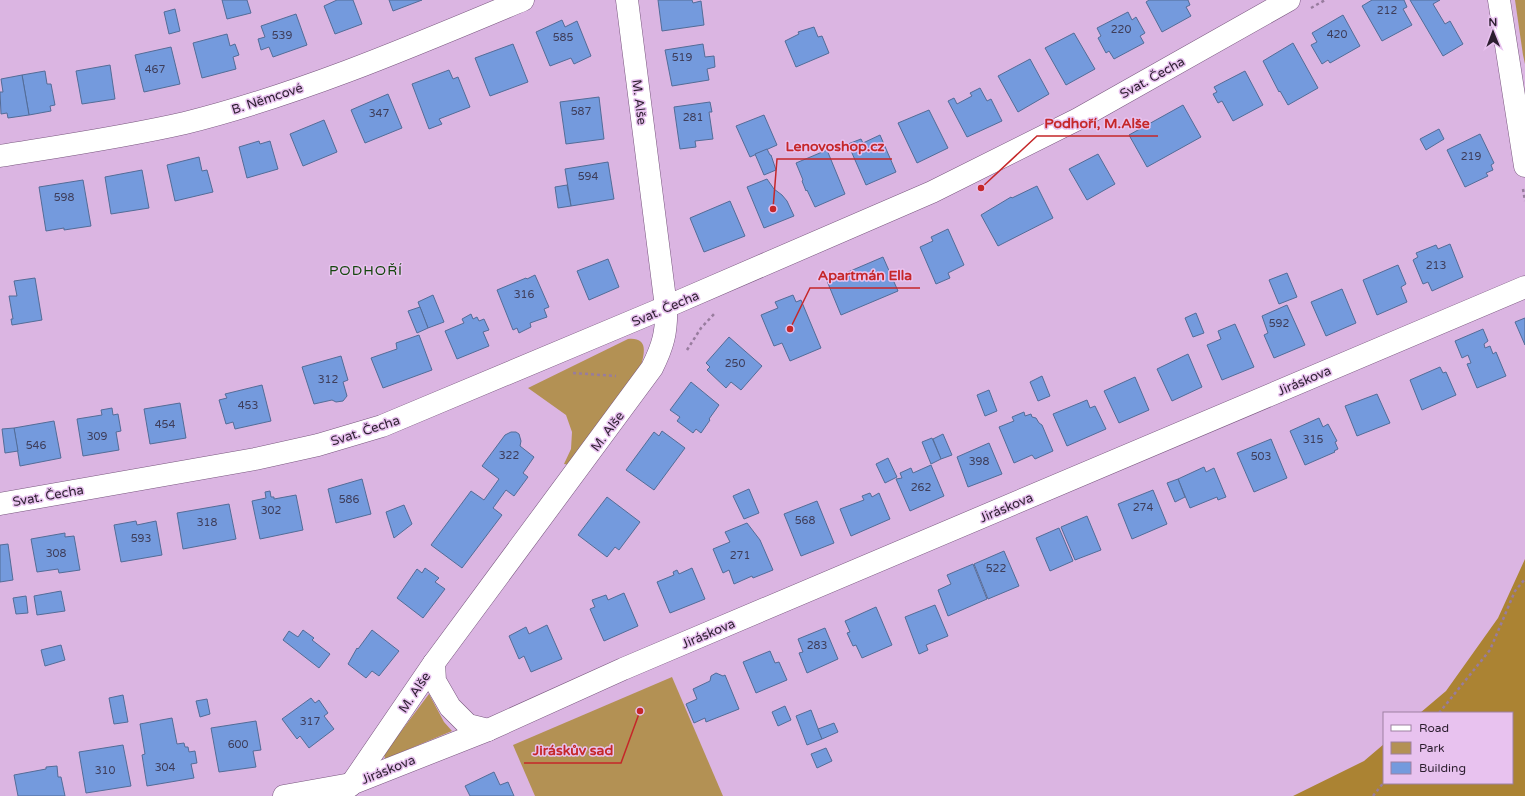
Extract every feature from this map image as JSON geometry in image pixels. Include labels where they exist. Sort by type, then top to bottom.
[{"type":"street","name":"B. Němcové","points":[[0,156],[99,140],[184,123],[269,99],[416,45],[522,0]]},
{"type":"street","name":"M. Alše","points":[[347,790],[434,663],[652,368],[661,350],[667,325],[666,307],[627,0]]},
{"type":"street","points":[[1499,0],[1525,166]]},
{"type":"street","name":"Svat. Čecha","points":[[0,504],[255,459],[318,445],[382,426],[666,307],[932,192],[1078,119],[1298,5]]},
{"type":"street","name":"Jiráskova","points":[[284,796],[347,790],[488,730],[623,669],[1525,287]]},
{"type":"street","points":[[434,663],[435,681],[450,707],[468,725],[488,730]]},
{"type":"path","points":[[1298,5],[1325,0]]},
{"type":"path","points":[[684,354],[702,328],[717,311]]},
{"type":"path","points":[[568,373],[620,376]]},
{"type":"path","points":[[1440,712],[1490,650],[1516,591],[1525,579]]},
{"type":"path","points":[[1373,796],[1383,783]]},
{"type":"green space","points":[[1515,0],[1525,0],[1525,64],[1523,55]]},
{"type":"green space","points":[[628,339],[639,340],[644,346],[641,366],[571,465],[564,464],[571,449],[572,432],[566,415],[528,388]]},
{"type":"green space","points":[[672,677],[723,796],[535,796],[513,745]]},
{"type":"green space","points":[[429,694],[444,722],[452,731],[385,759],[384,754]]},
{"type":"shaded area","points":[[1525,559],[1525,796],[1293,796],[1364,761],[1383,745],[1383,784],[1513,784],[1513,712],[1421,712],[1446,691],[1498,618]]},
{"type":"building","points":[[222,0],[247,0],[251,13],[227,19]]},
{"type":"building","points":[[337,0],[353,0],[362,24],[335,34],[324,6]]},
{"type":"building","points":[[389,0],[422,0],[393,11]]},
{"type":"building","points":[[658,0],[692,0],[693,3],[701,1],[704,25],[662,31]]},
{"type":"building","points":[[1149,0],[1188,0],[1190,5],[1186,7],[1191,16],[1162,32],[1146,2]]},
{"type":"building","points":[[1372,0],[1404,0],[1407,7],[1403,9],[1412,25],[1382,41],[1362,6]]},
{"type":"building","points":[[1410,0],[1440,0],[1433,4],[1445,24],[1450,21],[1463,44],[1443,56]]},
{"type":"building","points":[[175,9],[180,31],[169,34],[164,12]]},
{"type":"building","points":[[1128,12],[1132,20],[1136,17],[1145,33],[1140,36],[1144,43],[1114,59],[1109,51],[1106,53],[1098,38],[1101,36],[1097,28]]},
{"type":"building","points":[[296,14],[307,45],[273,57],[269,47],[261,50],[258,39],[265,37],[261,26]]},
{"type":"building","points":[[1343,15],[1360,46],[1330,63],[1328,60],[1322,64],[1311,45],[1317,42],[1312,33]]},
{"type":"building","points":[[562,20],[565,27],[577,21],[591,56],[574,64],[571,58],[550,66],[536,32]]},
{"type":"building","points":[[814,27],[818,37],[822,36],[829,53],[796,67],[785,41],[799,34],[798,32]]},
{"type":"building","points":[[1074,33],[1095,69],[1066,85],[1045,48]]},
{"type":"building","points":[[227,34],[230,46],[235,44],[239,55],[233,57],[236,69],[202,78],[193,43]]},
{"type":"building","points":[[1293,43],[1318,88],[1288,105],[1280,91],[1279,92],[1263,61]]},
{"type":"building","points":[[513,44],[528,82],[490,96],[475,58]]},
{"type":"building","points":[[703,44],[705,57],[714,56],[715,67],[707,69],[709,80],[672,86],[665,50]]},
{"type":"building","points":[[171,47],[180,84],[144,92],[135,55]]},
{"type":"building","points":[[1030,59],[1049,94],[1018,112],[998,76]]},
{"type":"building","points":[[110,65],[115,99],[82,104],[76,71]]},
{"type":"building","points":[[449,70],[453,79],[458,77],[470,107],[439,119],[442,124],[429,129],[412,84]]},
{"type":"building","points":[[45,71],[47,84],[51,84],[55,105],[50,106],[51,111],[29,115],[22,75]]},
{"type":"building","points":[[1245,71],[1263,105],[1233,121],[1222,101],[1218,103],[1213,94],[1217,92],[1214,87]]},
{"type":"building","points":[[22,75],[29,115],[8,118],[7,113],[1,114],[0,92],[3,92],[1,79]]},
{"type":"building","points":[[980,88],[987,101],[991,99],[1002,121],[967,137],[948,101],[954,98],[957,104],[972,96],[970,93]]},
{"type":"building","points":[[388,94],[402,128],[365,143],[351,110]]},
{"type":"building","points":[[599,97],[604,139],[566,144],[560,102]]},
{"type":"building","points":[[710,102],[712,112],[709,112],[713,139],[695,141],[696,147],[680,149],[674,107]]},
{"type":"building","points":[[1183,105],[1201,137],[1147,167],[1129,135]]},
{"type":"building","points":[[929,110],[948,148],[917,163],[898,123]]},
{"type":"building","points":[[764,115],[777,145],[750,157],[736,126]]},
{"type":"building","points":[[324,120],[337,152],[303,166],[290,134]]},
{"type":"building","points":[[1439,129],[1444,139],[1426,150],[1420,139]]},
{"type":"building","points":[[1480,134],[1494,163],[1491,165],[1493,170],[1486,173],[1488,176],[1465,187],[1447,150]]},
{"type":"building","points":[[880,135],[896,172],[866,185],[848,144],[861,139],[863,143]]},
{"type":"building","points":[[259,141],[260,144],[270,141],[278,169],[247,178],[239,147]]},
{"type":"building","points":[[767,149],[771,155],[776,170],[764,175],[755,154]]},
{"type":"building","points":[[827,150],[845,194],[815,207],[807,190],[806,191],[796,163]]},
{"type":"building","points":[[1098,154],[1115,184],[1087,200],[1069,169]]},
{"type":"building","points":[[199,157],[202,171],[207,170],[213,192],[175,201],[167,165]]},
{"type":"building","points":[[608,162],[614,199],[571,206],[565,169]]},
{"type":"building","points":[[142,170],[149,208],[111,214],[105,177]]},
{"type":"building","points":[[767,179],[774,189],[787,201],[794,216],[764,228],[747,187]]},
{"type":"building","points":[[83,180],[91,226],[46,231],[39,187]]},
{"type":"building","points":[[567,185],[571,206],[558,208],[555,187]]},
{"type":"building","points":[[1037,186],[1053,218],[998,246],[981,215],[1011,197],[1012,198]]},
{"type":"building","points":[[730,201],[745,236],[704,252],[690,218]]},
{"type":"building","points":[[948,229],[964,265],[948,273],[950,278],[936,284],[920,247],[933,241],[931,237]]},
{"type":"building","points":[[1450,244],[1463,277],[1432,291],[1428,282],[1423,284],[1413,260],[1418,257],[1416,253],[1436,245],[1438,249]]},
{"type":"building","points":[[883,257],[898,291],[841,315],[827,281]]},
{"type":"building","points":[[608,259],[619,287],[589,300],[577,271]]},
{"type":"building","points":[[1398,265],[1406,284],[1401,287],[1407,302],[1377,315],[1363,280]]},
{"type":"building","points":[[1287,273],[1297,297],[1279,304],[1269,280]]},
{"type":"building","points":[[535,275],[549,307],[544,309],[547,317],[530,323],[531,327],[519,333],[517,328],[513,330],[497,290]]},
{"type":"building","points":[[35,278],[42,320],[12,325],[11,319],[13,319],[9,296],[17,296],[14,281]]},
{"type":"building","points":[[1342,289],[1356,323],[1326,336],[1311,302]]},
{"type":"building","points":[[433,295],[444,322],[428,328],[418,302]]},
{"type":"building","points":[[793,295],[796,302],[801,300],[821,348],[790,361],[782,343],[774,346],[761,315],[778,308],[775,302]]},
{"type":"building","points":[[1287,305],[1305,345],[1274,358],[1264,335],[1268,333],[1262,316]]},
{"type":"building","points":[[420,307],[428,328],[417,333],[408,311]]},
{"type":"building","points":[[1196,313],[1204,333],[1193,337],[1185,318]]},
{"type":"building","points":[[471,314],[473,319],[477,317],[479,321],[484,319],[489,330],[483,332],[489,346],[457,359],[445,331],[464,323],[462,319]]},
{"type":"building","points":[[1525,318],[1525,345],[1515,322]]},
{"type":"building","points":[[1235,324],[1254,367],[1222,380],[1207,345],[1221,339],[1218,331]]},
{"type":"building","points":[[1483,329],[1488,341],[1484,344],[1485,348],[1490,346],[1493,354],[1496,352],[1506,376],[1477,388],[1467,364],[1471,363],[1468,355],[1462,358],[1455,341]]},
{"type":"building","points":[[419,335],[432,370],[383,388],[371,358],[397,349],[396,343]]},
{"type":"building","points":[[729,337],[762,366],[741,390],[731,382],[726,388],[707,370],[710,367],[706,363]]},
{"type":"building","points":[[1188,354],[1202,387],[1172,401],[1157,369]]},
{"type":"building","points":[[341,356],[348,380],[343,382],[347,396],[343,401],[336,402],[332,400],[314,404],[302,367]]},
{"type":"building","points":[[1440,367],[1443,373],[1446,372],[1456,395],[1422,410],[1410,380]]},
{"type":"building","points":[[1042,376],[1050,396],[1038,401],[1030,382]]},
{"type":"building","points":[[1135,377],[1149,410],[1119,423],[1104,391]]},
{"type":"building","points":[[691,382],[719,405],[701,433],[696,429],[693,433],[677,421],[680,417],[670,410]]},
{"type":"building","points":[[262,385],[271,421],[235,429],[233,422],[226,424],[219,400],[227,398],[225,394]]},
{"type":"building","points":[[989,390],[997,411],[985,416],[977,395]]},
{"type":"building","points":[[1377,394],[1390,423],[1357,436],[1345,406]]},
{"type":"building","points":[[1087,400],[1090,408],[1095,406],[1106,429],[1067,446],[1053,414]]},
{"type":"building","points":[[180,403],[186,438],[150,444],[144,409]]},
{"type":"building","points":[[112,408],[113,415],[118,414],[121,431],[116,432],[119,450],[83,456],[77,419],[102,415],[101,410]]},
{"type":"building","points":[[1024,412],[1025,416],[1031,414],[1032,417],[1036,418],[1042,425],[1053,451],[1035,459],[1032,455],[1014,463],[999,427],[1014,421],[1012,417]]},
{"type":"building","points":[[1319,418],[1323,427],[1328,424],[1337,441],[1335,442],[1338,449],[1334,451],[1335,452],[1305,465],[1290,431]]},
{"type":"building","points":[[54,421],[61,458],[20,466],[14,428]]},
{"type":"building","points":[[14,428],[18,451],[5,453],[2,429]]},
{"type":"building","points":[[662,431],[685,448],[654,490],[626,470],[654,432],[659,436]]},
{"type":"building","points":[[511,432],[516,432],[519,434],[521,441],[520,446],[534,457],[523,473],[528,477],[514,496],[506,490],[493,508],[502,515],[462,568],[431,545],[471,491],[484,500],[499,479],[482,466],[505,435]]},
{"type":"building","points":[[943,434],[952,455],[941,459],[933,439]]},
{"type":"building","points":[[932,438],[941,459],[931,464],[922,442]]},
{"type":"building","points":[[1271,439],[1287,478],[1254,492],[1237,453]]},
{"type":"building","points":[[989,443],[1002,474],[968,487],[957,457]]},
{"type":"building","points":[[888,458],[897,477],[885,483],[876,464]]},
{"type":"building","points":[[931,465],[944,496],[910,511],[896,479],[902,478],[900,473],[911,468],[913,473]]},
{"type":"building","points":[[1204,467],[1206,472],[1214,468],[1226,497],[1218,500],[1217,497],[1190,508],[1178,479]]},
{"type":"building","points":[[362,479],[371,514],[336,523],[328,489]]},
{"type":"building","points":[[1178,479],[1185,497],[1175,502],[1167,483]]},
{"type":"building","points":[[749,489],[759,513],[744,519],[733,496]]},
{"type":"building","points":[[1153,490],[1167,524],[1132,539],[1118,504]]},
{"type":"building","points":[[270,491],[271,497],[274,497],[274,499],[296,495],[303,530],[260,539],[252,501],[266,498],[265,492]]},
{"type":"building","points":[[870,493],[872,497],[879,493],[890,519],[851,536],[840,509],[864,500],[862,496]]},
{"type":"building","points":[[607,497],[640,522],[619,550],[615,547],[607,557],[578,535]]},
{"type":"building","points":[[817,501],[834,543],[801,556],[784,514]]},
{"type":"building","points":[[229,504],[236,539],[183,549],[177,513]]},
{"type":"building","points":[[404,505],[412,524],[394,538],[386,512]]},
{"type":"building","points":[[1087,516],[1101,550],[1075,560],[1061,527]]},
{"type":"building","points":[[136,521],[137,525],[156,521],[162,555],[121,562],[114,525]]},
{"type":"building","points":[[747,523],[760,540],[773,570],[753,578],[752,576],[734,584],[729,570],[723,573],[713,549],[730,542],[725,532]]},
{"type":"building","points":[[1059,528],[1073,561],[1050,571],[1036,538]]},
{"type":"building","points":[[65,533],[65,537],[74,536],[80,570],[59,573],[58,569],[37,572],[31,539]]},
{"type":"building","points":[[8,544],[13,580],[0,582],[0,545]]},
{"type":"building","points":[[1004,551],[1019,586],[988,599],[974,564]]},
{"type":"building","points":[[973,564],[987,599],[948,616],[938,590],[951,584],[947,575]]},
{"type":"building","points":[[425,568],[439,578],[435,582],[445,589],[423,618],[397,598],[417,569],[422,573]]},
{"type":"building","points":[[692,568],[705,599],[670,613],[657,582],[674,575],[673,572],[677,570],[679,574]]},
{"type":"building","points":[[61,591],[65,611],[37,615],[34,596]]},
{"type":"building","points":[[624,593],[638,626],[604,641],[590,609],[595,607],[592,600],[606,595],[608,600]]},
{"type":"building","points":[[26,596],[28,613],[16,614],[13,598]]},
{"type":"building","points":[[935,605],[948,636],[926,645],[928,650],[919,654],[905,617]]},
{"type":"building","points":[[876,607],[892,645],[862,658],[856,645],[853,646],[847,633],[850,632],[845,621]]},
{"type":"building","points":[[547,625],[562,659],[531,672],[524,656],[519,659],[509,636],[526,627],[529,634]]},
{"type":"building","points":[[825,628],[838,659],[807,673],[799,653],[803,652],[798,639]]},
{"type":"building","points":[[303,630],[314,638],[312,640],[330,654],[319,668],[283,640],[289,631],[298,637]]},
{"type":"building","points":[[372,630],[399,651],[379,676],[372,671],[366,678],[348,664],[357,648],[358,649]]},
{"type":"building","points":[[61,645],[65,660],[45,666],[41,650]]},
{"type":"building","points":[[770,651],[775,663],[779,662],[787,680],[756,693],[743,662]]},
{"type":"building","points":[[716,673],[723,676],[725,675],[739,709],[706,722],[705,718],[694,723],[686,704],[697,699],[693,689],[710,681],[711,676]]},
{"type":"building","points":[[123,695],[128,722],[114,724],[109,698]]},
{"type":"building","points":[[311,698],[315,703],[319,700],[328,713],[324,716],[334,729],[309,748],[300,736],[297,739],[282,719]]},
{"type":"building","points":[[207,699],[210,714],[200,717],[196,701]]},
{"type":"building","points":[[785,706],[791,720],[778,726],[772,712]]},
{"type":"building","points":[[811,710],[822,739],[807,745],[796,716]]},
{"type":"building","points":[[172,718],[177,744],[184,743],[185,747],[188,747],[189,752],[195,751],[197,763],[191,764],[194,778],[147,786],[142,755],[145,754],[140,724]]},
{"type":"building","points":[[256,721],[261,750],[253,751],[256,767],[219,772],[211,728]]},
{"type":"building","points":[[834,723],[838,732],[822,739],[818,729]]},
{"type":"building","points":[[123,745],[131,786],[86,793],[79,752]]},
{"type":"building","points":[[826,748],[832,761],[817,768],[811,754]]},
{"type":"building","points":[[57,766],[58,777],[61,777],[65,796],[18,796],[14,775],[46,769],[46,767]]},
{"type":"building","points":[[494,772],[500,785],[508,782],[514,796],[470,796],[465,786]]},
{"type":"place","name":"Podhoří, M.Alše","points":[[981,188]]},
{"type":"place","name":"Lenovoshop.cz","points":[[773,209]]},
{"type":"place","name":"Apartmán Ella","points":[[790,329]]},
{"type":"place","name":"Jiráskův sad","points":[[640,711]]},
{"type":"district","name":"PODHOŘÍ","points":[[366,270]]}]
